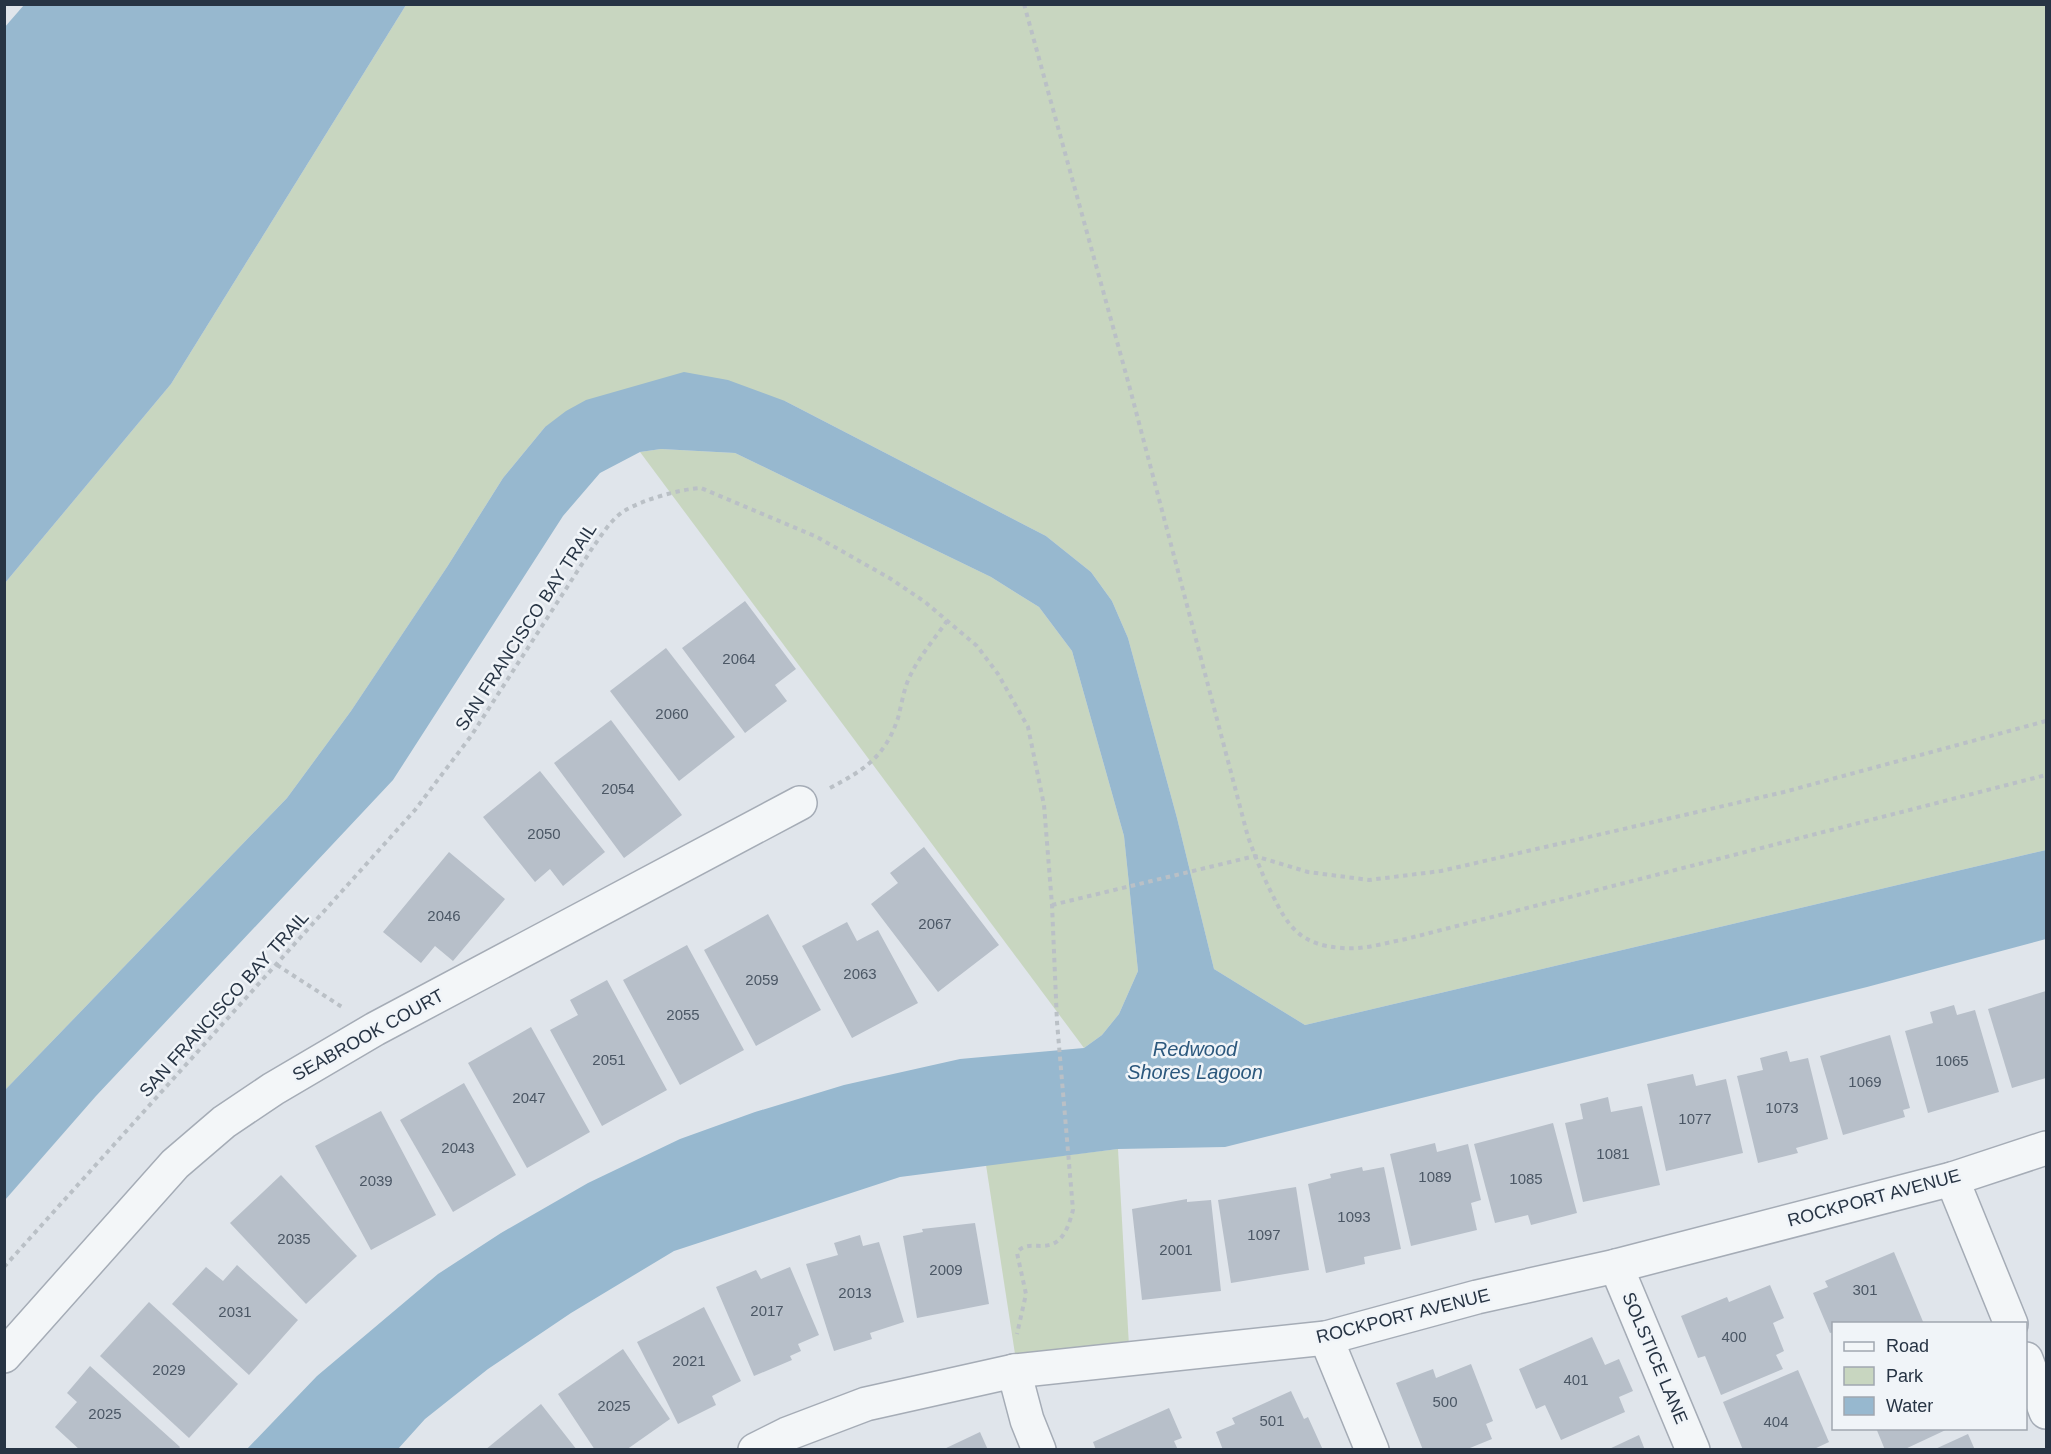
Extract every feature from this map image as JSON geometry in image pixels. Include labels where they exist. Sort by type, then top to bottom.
[{"type":"street","name":"SEABROOK COURT","points":[[4,1356],[175,1164],[224,1122],[273,1089],[375,1029],[800,803]]},
{"type":"street","name":"ROCKPORT AVENUE","points":[[755,1449],[787,1434],[866,1404],[1014,1371],[1326,1338],[1477,1297],[1617,1266],[1952,1179],[2046,1148]]},
{"type":"street","points":[[1952,1179],[2011,1322]]},
{"type":"street","name":"SOLSTICE LANE","points":[[1617,1266],[1693,1449]]},
{"type":"street","points":[[1326,1338],[1372,1449]]},
{"type":"street","points":[[2027,1364],[2046,1412]]},
{"type":"street","points":[[1014,1371],[1027,1420],[1039,1449]]},
{"type":"path","points":[[1024,4],[1129,385],[1245,825],[1255,856],[1282,916],[1294,930],[1319,944],[1344,948],[1406,939],[2046,775]]},
{"type":"path","name":"SAN FRANCISCO BAY TRAIL","points":[[4,1267],[416,810],[471,736],[592,547],[611,523],[623,511],[664,495],[701,488],[817,537],[891,579],[925,602],[977,646],[998,674],[1028,727],[1044,805],[1052,905],[1057,1022],[1073,1210],[1064,1234],[1050,1245],[1041,1247],[1031,1244],[1020,1248],[1017,1253],[1026,1294],[1017,1333],[1014,1371]]},
{"type":"path","points":[[800,803],[858,773],[878,757],[890,737],[907,682],[947,621]]},
{"type":"path","points":[[1052,905],[1255,856],[1308,872],[1369,880],[1441,871],[1784,792],[2046,721]]},
{"type":"path","points":[[277,965],[375,1029]]},
{"type":"green space","points":[[406,5],[2046,5],[2046,850],[1305,1025],[1214,969],[1177,818],[1128,638],[1112,601],[1091,572],[1046,536],[785,401],[545,427],[503,478],[351,711],[287,798],[5,1090],[5,583],[171,384]]},
{"type":"green space","points":[[661,449],[735,453],[991,577],[1039,607],[1072,651],[1124,836],[1138,971],[1119,1014],[1102,1035],[1084,1048],[640,452]]},
{"type":"green space","points":[[1118,1149],[1129,1346],[1015,1354],[986,1165]]},
{"type":"water","points":[[24,5],[406,5],[171,384],[5,583],[4,28]]},
{"type":"water","name":"Redwood Shores Lagoon","points":[[684,372],[728,380],[785,401],[1046,536],[1091,572],[1112,601],[1128,638],[1177,818],[1214,969],[1305,1025],[2046,850],[2046,939],[1867,987],[1225,1147],[1118,1149],[900,1177],[674,1251],[571,1313],[488,1369],[425,1419],[398,1449],[247,1449],[317,1376],[438,1274],[501,1233],[588,1183],[680,1139],[755,1112],[844,1085],[960,1059],[1084,1048],[1102,1035],[1119,1014],[1138,971],[1124,836],[1072,651],[1039,607],[991,577],[735,453],[661,449],[640,452],[600,473],[563,516],[393,780],[96,1096],[5,1200],[5,1090],[287,798],[351,711],[503,478],[545,427],[566,411],[586,400]]},
{"type":"building","points":[[745,601],[796,669],[775,685],[787,701],[745,733],[682,648]]},
{"type":"building","points":[[666,648],[735,737],[679,781],[610,691]]},
{"type":"building","points":[[611,720],[682,815],[624,858],[554,763]]},
{"type":"building","points":[[540,771],[605,852],[563,886],[550,869],[535,882],[483,817]]},
{"type":"building","points":[[924,847],[999,945],[938,992],[871,904],[898,883],[890,873]]},
{"type":"building","points":[[449,852],[505,899],[453,961],[435,946],[421,963],[383,932]]},
{"type":"building","points":[[768,914],[821,1010],[756,1046],[704,950]]},
{"type":"building","points":[[847,922],[857,941],[878,930],[918,1003],[852,1038],[802,946]]},
{"type":"building","points":[[687,945],[744,1050],[680,1085],[623,980]]},
{"type":"building","points":[[607,980],[667,1090],[602,1126],[550,1030],[578,1015],[570,1000]]},
{"type":"building","points":[[2046,991],[2046,1078],[2012,1088],[1988,1009]]},
{"type":"building","points":[[1954,1005],[1957,1015],[1975,1010],[1999,1092],[1928,1113],[1905,1031],[1933,1023],[1930,1012]]},
{"type":"building","points":[[531,1027],[590,1132],[527,1168],[468,1063]]},
{"type":"building","points":[[1890,1035],[1910,1108],[1903,1110],[1905,1117],[1843,1135],[1820,1056]]},
{"type":"building","points":[[1787,1051],[1790,1062],[1808,1058],[1828,1139],[1796,1148],[1798,1153],[1758,1163],[1737,1076],[1763,1070],[1760,1058]]},
{"type":"building","points":[[1693,1074],[1696,1086],[1726,1079],[1743,1153],[1666,1171],[1647,1084]]},
{"type":"building","points":[[464,1083],[516,1175],[453,1212],[400,1120]]},
{"type":"building","points":[[1608,1097],[1611,1112],[1642,1106],[1660,1185],[1583,1202],[1565,1123],[1583,1119],[1580,1104]]},
{"type":"building","points":[[381,1111],[436,1215],[371,1250],[315,1146]]},
{"type":"building","points":[[1553,1123],[1577,1213],[1531,1225],[1528,1215],[1495,1223],[1474,1144]]},
{"type":"building","points":[[1435,1143],[1437,1152],[1468,1144],[1481,1200],[1471,1203],[1477,1230],[1411,1246],[1390,1154]]},
{"type":"building","points":[[1362,1167],[1363,1171],[1384,1167],[1401,1249],[1364,1257],[1365,1264],[1326,1273],[1308,1184],[1331,1178],[1330,1174]]},
{"type":"building","points":[[281,1175],[357,1256],[306,1304],[230,1223]]},
{"type":"building","points":[[1296,1187],[1309,1270],[1231,1283],[1218,1200]]},
{"type":"building","points":[[1187,1199],[1187,1202],[1211,1200],[1221,1291],[1142,1300],[1132,1209]]},
{"type":"building","points":[[975,1223],[989,1304],[917,1318],[903,1236],[923,1232],[922,1229]]},
{"type":"building","points":[[860,1235],[863,1246],[879,1242],[904,1322],[870,1333],[872,1339],[834,1351],[806,1264],[838,1255],[834,1243]]},
{"type":"building","points":[[1894,1252],[1923,1322],[1832,1322],[1832,1332],[1830,1333],[1813,1293],[1828,1287],[1825,1281]]},
{"type":"building","points":[[237,1265],[298,1320],[249,1375],[172,1304],[206,1267],[223,1281]]},
{"type":"building","points":[[790,1267],[819,1335],[798,1344],[801,1351],[790,1356],[792,1360],[754,1376],[716,1287],[756,1270],[761,1279]]},
{"type":"building","points":[[1770,1285],[1784,1318],[1773,1323],[1784,1351],[1776,1355],[1783,1369],[1721,1395],[1705,1356],[1698,1358],[1681,1316],[1727,1297],[1729,1302]]},
{"type":"building","points":[[149,1302],[238,1384],[189,1438],[100,1356]]},
{"type":"building","points":[[704,1307],[741,1381],[712,1396],[716,1405],[678,1424],[637,1342]]},
{"type":"building","points":[[1592,1337],[1605,1365],[1619,1359],[1633,1391],[1619,1397],[1625,1412],[1561,1440],[1545,1405],[1536,1409],[1519,1369]]},
{"type":"building","points":[[623,1349],[670,1419],[626,1450],[595,1450],[558,1394]]},
{"type":"building","points":[[1471,1364],[1493,1421],[1486,1424],[1492,1439],[1465,1450],[1423,1450],[1396,1383],[1433,1369],[1436,1378]]},
{"type":"building","points":[[90,1366],[180,1447],[178,1450],[80,1450],[55,1427],[77,1402],[67,1393]]},
{"type":"building","points":[[1798,1370],[1829,1442],[1812,1450],[1743,1450],[1723,1402]]},
{"type":"building","points":[[1291,1391],[1304,1419],[1308,1417],[1323,1450],[1223,1450],[1216,1432],[1235,1424],[1232,1418]]},
{"type":"building","points":[[541,1404],[577,1450],[485,1450]]},
{"type":"building","points":[[1169,1408],[1182,1438],[1174,1441],[1178,1450],[1096,1450],[1093,1442]]},
{"type":"building","points":[[1877,1430],[1946,1430],[1903,1450],[1885,1450]]},
{"type":"building","points":[[980,1432],[988,1450],[942,1450]]},
{"type":"building","points":[[1968,1434],[1975,1450],[1933,1450]]},
{"type":"building","points":[[1639,1435],[1645,1450],[1607,1450]]}]
